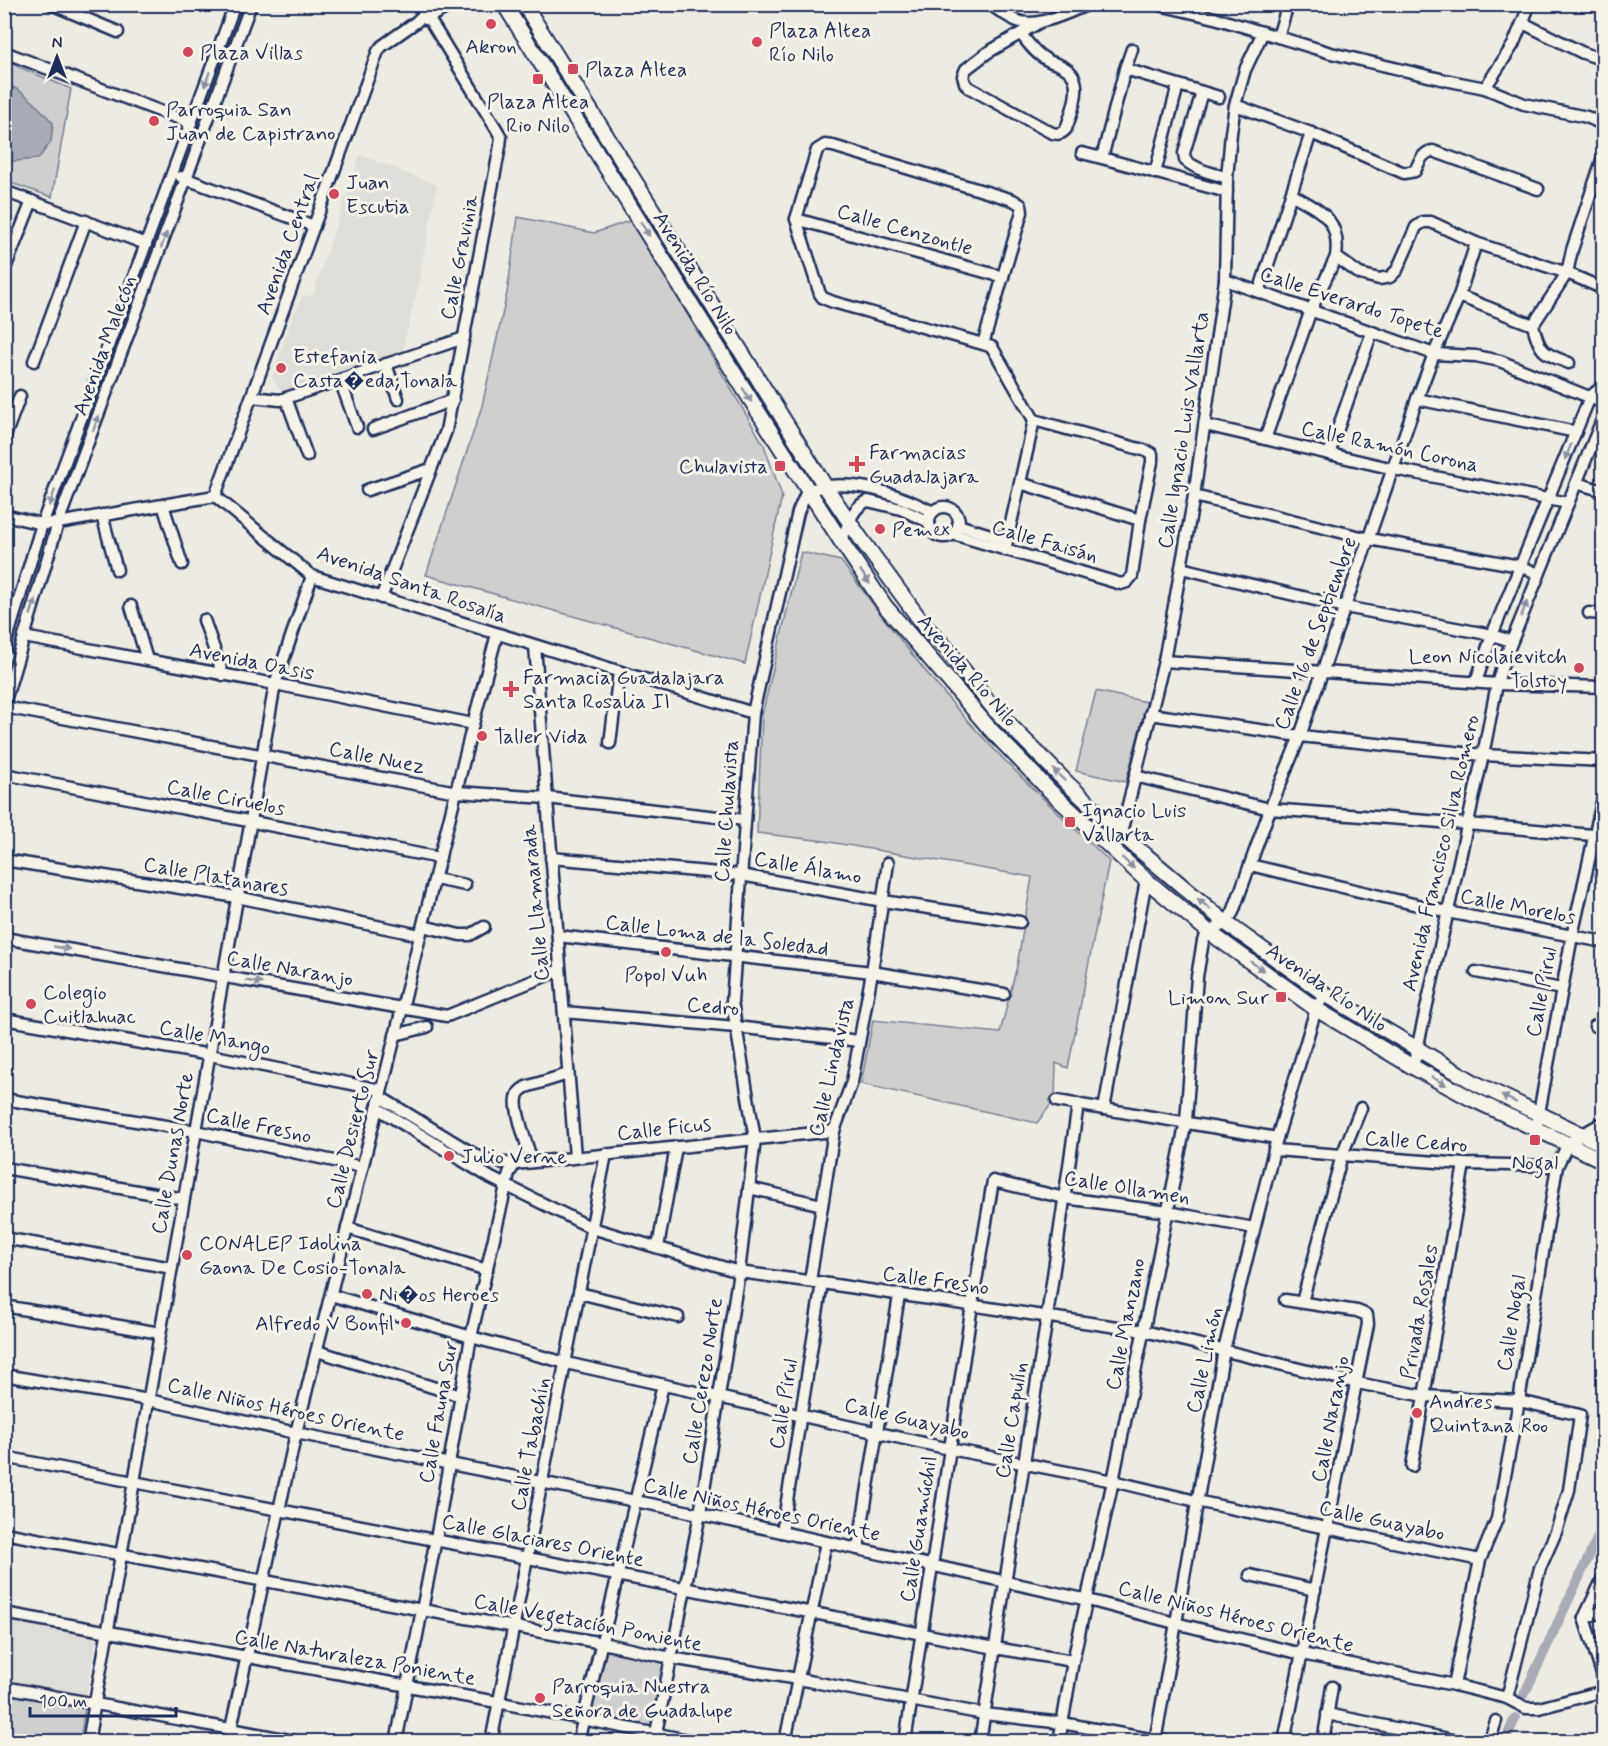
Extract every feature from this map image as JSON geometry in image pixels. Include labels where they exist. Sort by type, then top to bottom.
[{"type":"main road","name":"Avenida Río Nilo","points":[[504,4],[807,491],[885,606],[982,719],[1053,794],[1146,879],[1209,932],[1316,1009],[1470,1098],[1604,1161]]},
{"type":"main road","name":"Avenida Río Nilo","points":[[524,4],[825,486],[924,625],[994,709],[1068,784],[1121,833],[1226,923],[1325,994],[1475,1083],[1604,1145]]},
{"type":"main road","points":[[528,43],[533,47],[540,46],[544,37]]},
{"type":"main road","points":[[982,719],[994,709]]},
{"type":"street","points":[[51,4],[118,32]]},
{"type":"street","name":"Avenida Malecón","points":[[4,650],[42,524],[235,4]]},
{"type":"street","name":"Avenida Malecón","points":[[4,705],[58,523],[251,4]]},
{"type":"street","name":"Avenida Central","points":[[215,496],[378,51],[416,22],[427,9],[454,4]]},
{"type":"street","points":[[990,4],[1015,21],[1040,22]]},
{"type":"street","points":[[1021,34],[1039,55],[1065,67],[1075,80],[1076,99],[1064,132],[1056,134],[1050,132],[968,87],[963,76],[966,69],[987,53],[1040,22],[1089,4]]},
{"type":"street","points":[[1155,4],[1215,18],[1331,53],[1485,88],[1524,104],[1587,117],[1604,125]]},
{"type":"street","points":[[1278,37],[1288,4]]},
{"type":"street","points":[[1485,88],[1513,45],[1530,4]]},
{"type":"street","name":"Calle Gravinia","points":[[381,598],[446,430],[501,137],[427,9]]},
{"type":"street","points":[[1523,23],[1583,53],[1604,60]]},
{"type":"street","name":"Calle Ignacio Luis Vallarta","points":[[1121,833],[1164,661],[1194,496],[1225,280],[1227,178],[1235,105],[1245,70],[1263,32]]},
{"type":"street","points":[[1102,158],[1132,49]]},
{"type":"street","points":[[4,52],[191,123]]},
{"type":"street","points":[[1125,69],[1219,97]]},
{"type":"street","points":[[1155,172],[1178,85]]},
{"type":"street","points":[[1202,92],[1184,156],[1188,163],[1227,178]]},
{"type":"street","points":[[1235,105],[1311,133],[1400,172],[1415,171],[1424,154],[1427,151],[1433,151],[1538,189]]},
{"type":"street","points":[[1259,292],[1311,133]]},
{"type":"street","points":[[983,344],[1022,212],[1021,205],[1012,200],[833,146],[825,145],[817,150],[796,219],[817,290],[823,298],[992,347],[1034,420],[1006,545]]},
{"type":"street","points":[[1082,153],[1227,192]]},
{"type":"street","points":[[1533,325],[1567,273],[1572,250],[1604,154]]},
{"type":"street","points":[[1202,186],[1206,171]]},
{"type":"street","points":[[172,173],[314,226]]},
{"type":"street","points":[[4,191],[146,244]]},
{"type":"street","points":[[1265,439],[1311,310],[1336,257],[1335,230],[1330,220],[1315,208],[1291,195]]},
{"type":"street","points":[[4,271],[32,201]]},
{"type":"street","name":"Calle Cenzontle","points":[[796,219],[1003,277]]},
{"type":"street","points":[[34,361],[86,221]]},
{"type":"street","points":[[1336,257],[1368,278],[1385,278],[1394,275],[1416,227],[1423,222],[1431,222],[1476,243],[1567,273],[1604,289]]},
{"type":"street","name":"Calle 16 de Septiembre","points":[[1226,923],[1233,912],[1270,809],[1300,736],[1417,399],[1459,296],[1476,243]]},
{"type":"street","name":"Calle Everardo Topete","points":[[1225,280],[1434,354],[1476,356],[1500,361],[1604,403]]},
{"type":"street","points":[[1459,296],[1533,325]]},
{"type":"street","points":[[1533,325],[1540,348],[1569,363]]},
{"type":"street","points":[[1329,454],[1372,332]]},
{"type":"street","points":[[252,397],[272,400],[286,398],[464,338]]},
{"type":"street","points":[[386,364],[398,399]]},
{"type":"street","points":[[340,380],[357,428]]},
{"type":"street","points":[[1476,682],[1492,635],[1590,397],[1604,385]]},
{"type":"street","points":[[4,439],[20,396]]},
{"type":"street","points":[[286,398],[307,456]]},
{"type":"street","points":[[1417,399],[1576,432]]},
{"type":"street","points":[[373,429],[453,400]]},
{"type":"street","name":"Avenida Francisco Silva Romero","points":[[1413,1067],[1497,684],[1511,641],[1604,415]]},
{"type":"street","points":[[1020,483],[1140,520],[1152,454],[1034,420]]},
{"type":"street","name":"Calle Ramón Corona","points":[[1205,425],[1394,469],[1568,503]]},
{"type":"street","points":[[367,490],[431,469]]},
{"type":"street","points":[[1576,483],[1604,491]]},
{"type":"street","points":[[807,491],[825,486],[848,486],[887,493],[918,504],[931,517],[931,529],[938,536],[947,537],[956,530],[957,514],[952,509],[942,507],[931,517]]},
{"type":"street","points":[[841,541],[859,505],[860,498],[858,491],[848,486]]},
{"type":"street","name":"Calle Chulavista","points":[[755,1139],[732,1002],[753,713],[798,512],[807,491]]},
{"type":"street","points":[[4,515],[42,524],[58,523],[215,496]]},
{"type":"street","name":"Avenida Santa Rosalía","points":[[215,496],[312,576],[753,713]]},
{"type":"street","points":[[1194,496],[1369,539],[1520,566],[1539,573]]},
{"type":"street","points":[[859,505],[868,501],[887,504],[931,517]]},
{"type":"street","points":[[163,505],[182,564]]},
{"type":"street","points":[[102,515],[117,570]]},
{"type":"street","name":"Calle Faisán","points":[[956,530],[1121,584],[1127,582],[1132,576],[1140,520]]},
{"type":"street","points":[[1181,568],[1345,607],[1492,635],[1511,641]]},
{"type":"street","name":"Calle Dunas Norte","points":[[88,1742],[275,684],[312,576]]},
{"type":"street","points":[[131,606],[147,660]]},
{"type":"street","points":[[1589,613],[1604,614]]},
{"type":"street","points":[[204,620],[223,675]]},
{"type":"street","name":"Calle Desierto Sur","points":[[228,1742],[296,1433],[497,634]]},
{"type":"street","name":"Avenida Oasis","points":[[24,637],[473,724]]},
{"type":"street","name":"Calle Llamarada","points":[[535,646],[575,1157]]},
{"type":"street","points":[[1164,661],[1497,684],[1604,687]]},
{"type":"street","points":[[610,743],[619,672]]},
{"type":"street","name":"Calle Nuez","points":[[4,705],[457,792],[547,798],[745,820]]},
{"type":"street","points":[[1150,714],[1300,736],[1483,754],[1604,761]]},
{"type":"street","name":"Calle Ciruelos","points":[[4,774],[440,858]]},
{"type":"street","points":[[1135,776],[1270,809],[1599,836]]},
{"type":"street","name":"Calle Pirul","points":[[1536,1129],[1572,936],[1599,836],[1604,793]]},
{"type":"street","name":"Calle Álamo","points":[[551,858],[741,875],[883,901],[1020,922]]},
{"type":"street","name":"Calle Platanares","points":[[4,860],[237,897],[422,931],[470,935],[484,927]]},
{"type":"street","name":"Calle Lindavista","points":[[810,1281],[834,1131],[852,1082],[872,972],[888,863]]},
{"type":"street","name":"Calle Morelos","points":[[1250,865],[1447,912],[1604,942]]},
{"type":"street","points":[[435,879],[465,885]]},
{"type":"street","points":[[1104,1109],[1146,879]]},
{"type":"street","points":[[1209,932],[1226,923]]},
{"type":"street","name":"Calle Manzano","points":[[1059,1742],[1073,1661],[1113,1481],[1186,1122],[1197,977],[1203,941],[1209,932]]},
{"type":"street","name":"Calle Loma de la Soledad","points":[[558,936],[872,972],[1004,994]]},
{"type":"street","name":"Calle Naranjo","points":[[4,938],[447,1016],[560,970]]},
{"type":"street","points":[[1476,972],[1561,989]]},
{"type":"street","name":"Calle Limón","points":[[1159,1741],[1175,1623],[1224,1350],[1277,1138],[1316,1009],[1325,994]]},
{"type":"street","name":"Cedro","points":[[564,1012],[736,1027],[859,1041]]},
{"type":"street","name":"Calle Mango","points":[[4,1018],[210,1055],[379,1098]]},
{"type":"street","points":[[395,1035],[427,1028]]},
{"type":"street","points":[[532,1161],[516,1105],[517,1095],[526,1087],[568,1074]]},
{"type":"street","name":"Calle Ficus","points":[[379,1098],[477,1156],[489,1161],[515,1164],[834,1131]]},
{"type":"street","name":"Calle Fresno","points":[[379,1098],[506,1186],[592,1228],[739,1272],[1144,1331],[1357,1383],[1424,1396],[1519,1401],[1580,1415],[1569,1490],[1556,1532],[1540,1568],[1507,1698]]},
{"type":"street","name":"Calle Fresno","points":[[4,1099],[196,1131],[362,1167]]},
{"type":"street","points":[[1057,1101],[1277,1138]]},
{"type":"street","name":"Calle Capulín","points":[[980,1742],[1078,1104]]},
{"type":"street","points":[[1285,1300],[1302,1302],[1342,1155],[1361,1108]]},
{"type":"street","points":[[1568,1144],[1604,1122]]},
{"type":"street","name":"Calle Cerezo Norte","points":[[656,1733],[700,1514],[739,1272],[755,1139]]},
{"type":"street","name":"Calle Nogal","points":[[1454,1685],[1480,1560],[1497,1519],[1519,1401],[1557,1166],[1568,1144]]},
{"type":"street","points":[[658,1247],[676,1146]]},
{"type":"street","name":"Calle Cedro","points":[[1274,1150],[1464,1164],[1557,1166]]},
{"type":"street","name":"Calle Tabachín","points":[[490,1742],[606,1154]]},
{"type":"street","name":"Calle Fauna Sur","points":[[396,1742],[436,1539],[471,1337],[509,1173],[515,1164]]},
{"type":"street","name":"Privada Rosales","points":[[1412,1466],[1464,1164]]},
{"type":"street","points":[[4,1168],[184,1198]]},
{"type":"street","name":"Calle Ollamen","points":[[993,1181],[1065,1198],[1168,1212],[1254,1228]]},
{"type":"street","name":"Calle Guamúchil","points":[[905,1742],[993,1181]]},
{"type":"street","points":[[749,1188],[822,1205]]},
{"type":"street","points":[[347,1228],[487,1270]]},
{"type":"street","points":[[4,1238],[172,1268]]},
{"type":"street","name":"Calle Pirul","points":[[782,1532],[822,1283]]},
{"type":"street","points":[[579,1293],[678,1317]]},
{"type":"street","name":"Calle Guayabo","points":[[331,1295],[566,1363],[951,1449],[1113,1481],[1480,1560]]},
{"type":"street","points":[[858,1549],[899,1296]]},
{"type":"street","name":"Calle Naranjo","points":[[1284,1742],[1368,1324],[1367,1315],[1357,1311],[1302,1302]]},
{"type":"street","points":[[4,1306],[160,1334]]},
{"type":"street","points":[[317,1351],[461,1396]]},
{"type":"street","name":"Calle Niños Héroes Oriente","points":[[4,1375],[149,1400],[296,1433],[700,1514],[1088,1600],[1302,1654],[1454,1685],[1507,1698],[1523,1707],[1539,1708],[1604,1691]]},
{"type":"street","points":[[578,1742],[663,1385]]},
{"type":"street","name":"Calle Glaciares Oriente","points":[[4,1457],[995,1648],[1073,1661]]},
{"type":"street","name":"Calle Vegetación Poniente","points":[[4,1533],[602,1643],[797,1683],[911,1700],[984,1714],[1062,1723],[1159,1741]]},
{"type":"street","points":[[785,1742],[826,1542]]},
{"type":"street","points":[[1250,1575],[1315,1590]]},
{"type":"street","points":[[1604,1575],[1600,1591],[1584,1618],[1604,1680]]},
{"type":"street","points":[[1584,1618],[1604,1611]]},
{"type":"street","name":"Calle Naturaleza Poniente","points":[[4,1613],[497,1702],[698,1742]]},
{"type":"street","points":[[4,1687],[301,1742]]},
{"type":"street","points":[[1323,1742],[1332,1688]]},
{"type":"street","points":[[1327,1714],[1463,1742]]},
{"type":"street","points":[[1489,1742],[1496,1720]]},
{"type":"shaded area","points":[[5,61],[71,89],[52,197],[5,181]]},
{"type":"shaded area","points":[[4,84],[19,90],[53,123],[51,142],[38,159],[5,162]]},
{"type":"shaded area","points":[[360,155],[437,185],[417,290],[402,352],[283,393],[272,378],[292,318],[304,295],[312,297]]},
{"type":"shaded area","points":[[518,217],[594,233],[632,220],[764,445],[782,496],[745,664],[426,575],[482,406],[507,293]]},
{"type":"shaded area","points":[[801,552],[841,561],[902,642],[966,719],[1018,774],[1109,861],[1068,1068],[1056,1063],[1055,1099],[1037,1123],[861,1084],[873,1020],[1000,1033],[1017,966],[1032,877],[824,841],[757,833],[762,715]]},
{"type":"shaded area","points":[[1096,691],[1147,702],[1126,782],[1076,771]]},
{"type":"shaded area","points":[[5,1621],[97,1638],[86,1696],[5,1681]]},
{"type":"shaded area","points":[[594,1644],[667,1659],[652,1729],[579,1714]]},
{"type":"shaded area","points":[[5,1693],[85,1708],[80,1741],[5,1741]]},
{"type":"waterway","points":[[1524,1695],[1604,1524]]},
{"type":"waterway","points":[[1505,1742],[1515,1718]]},
{"type":"place","name":"Akron","points":[[491,24]]},
{"type":"place","name":"Plaza Altea Río Nilo","points":[[757,42]]},
{"type":"place","name":"Plaza Villas","points":[[188,52]]},
{"type":"place","name":"Plaza Altea","points":[[573,69]]},
{"type":"place","name":"Plaza Altea Rio Nilo","points":[[538,79]]},
{"type":"place","name":"Parroquia San Juan de Capistrano","points":[[154,121]]},
{"type":"place","name":"Juan Escutia","points":[[334,194]]},
{"type":"place","name":"Estefania Casta�eda;Tonala","points":[[281,368]]},
{"type":"place","name":"Farmacias Guadalajara","points":[[857,464]]},
{"type":"place","name":"Chulavista","points":[[780,466]]},
{"type":"place","name":"Pemex","points":[[880,529]]},
{"type":"place","name":"Leon Nicolaievitch Tolstoy","points":[[1579,668]]},
{"type":"place","name":"Farmacia Guadalajara Santa Rosalia II","points":[[511,689]]},
{"type":"place","name":"Taller Vida","points":[[482,736]]},
{"type":"place","name":"Ignacio Luis Vallarta","points":[[1070,822]]},
{"type":"place","name":"Popol Vuh","points":[[666,952]]},
{"type":"place","name":"Limon Sur","points":[[1281,997]]},
{"type":"place","name":"Colegio Cuitlahuac","points":[[31,1004]]},
{"type":"place","name":"Nogal","points":[[1535,1140]]},
{"type":"place","name":"Julio Verne","points":[[449,1156]]},
{"type":"place","name":"CONALEP Idolina Gaona De Cosio-Tonala","points":[[187,1255]]},
{"type":"place","name":"Ni�os Heroes","points":[[367,1294]]},
{"type":"place","name":"Alfredo V Bonfil","points":[[406,1323]]},
{"type":"place","name":"Andres Quintana Roo","points":[[1417,1413]]},
{"type":"place","name":"Parroquia Nuestra Señora de Guadalupe","points":[[540,1698]]}]
